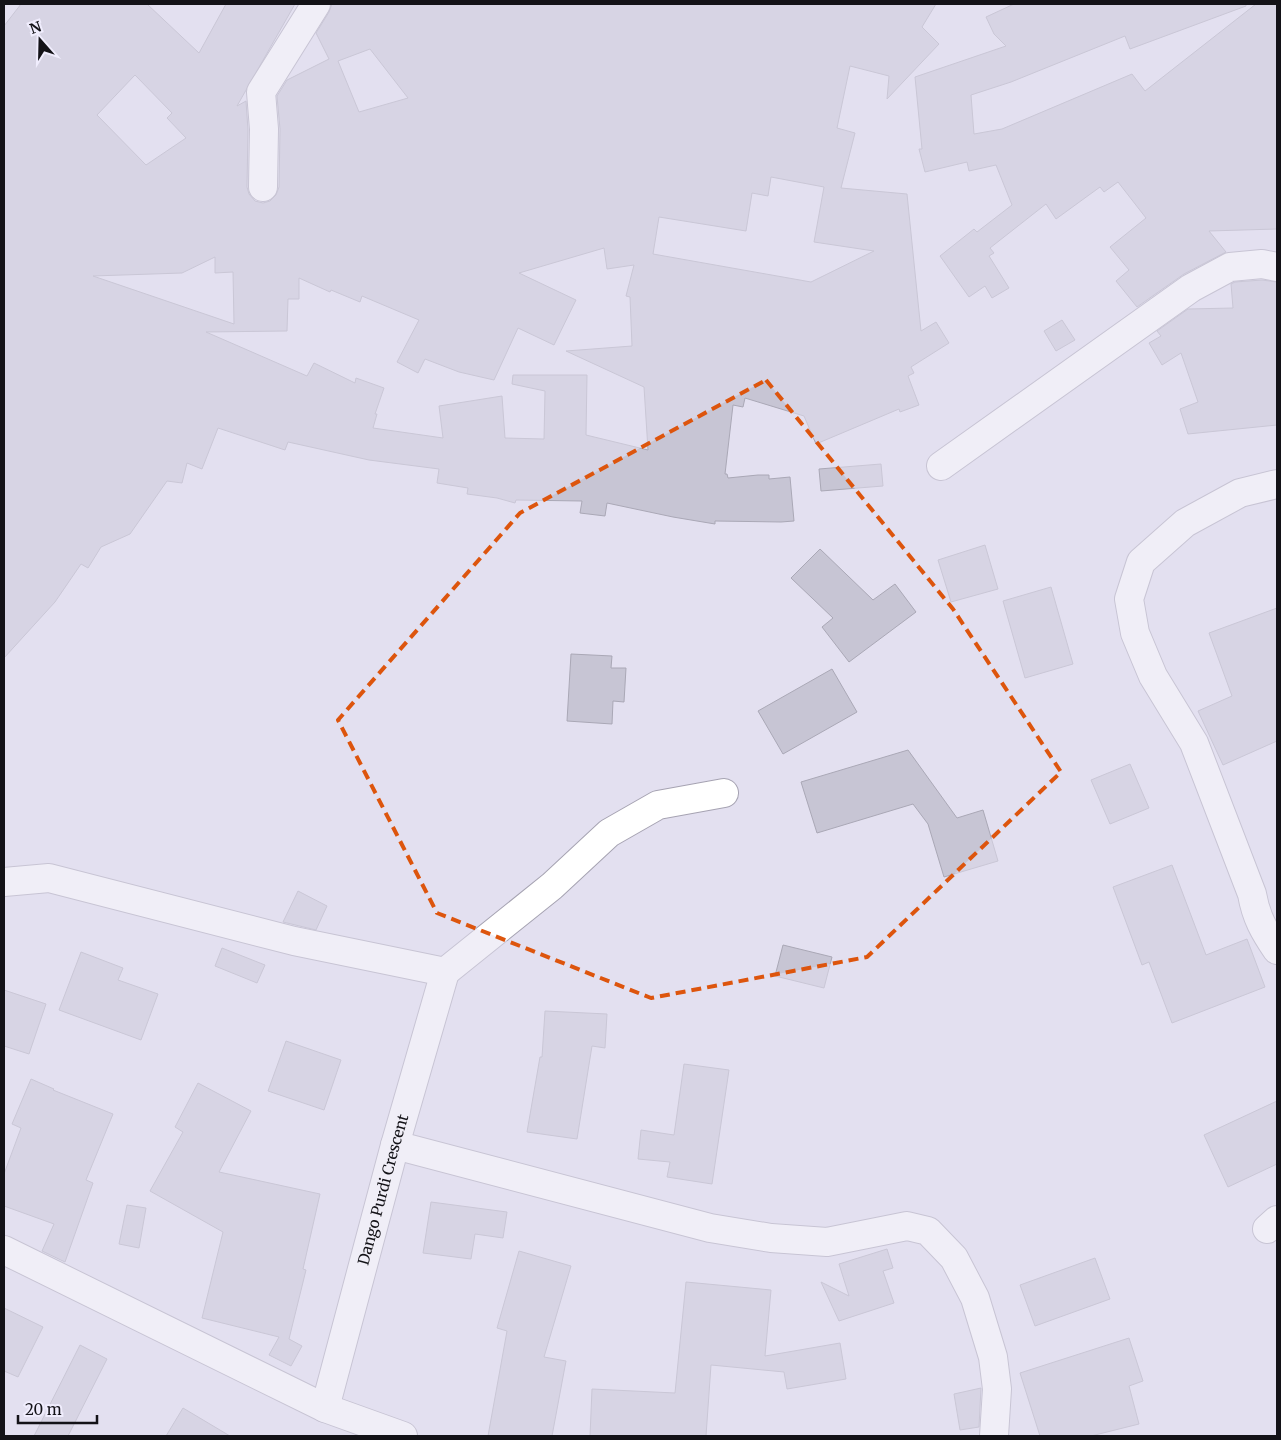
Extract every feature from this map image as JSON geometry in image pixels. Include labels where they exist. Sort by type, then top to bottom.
[{"type":"street","points":[[263,187],[264,129],[261,92],[316,4]]},
{"type":"street","points":[[941,466],[1191,288],[1230,267],[1262,264],[1277,267]]},
{"type":"street","points":[[1277,484],[1240,493],[1185,522],[1140,562],[1129,599],[1135,633],[1153,676],[1194,743],[1252,894],[1255,913],[1265,933],[1277,950]]},
{"type":"street","points":[[4,882],[49,878],[294,941],[444,972],[552,886],[609,833],[658,805],[724,793]]},
{"type":"street","name":"Dango Purdi Crescent","points":[[325,1408],[395,1145],[444,972]]},
{"type":"street","points":[[395,1145],[710,1228],[771,1238],[827,1242],[907,1226],[928,1231],[954,1258],[975,1298],[993,1357],[997,1389],[994,1436]]},
{"type":"street","points":[[4,1250],[325,1408],[403,1436]]},
{"type":"highlighted area","points":[[766,380],[953,609],[1061,772],[867,957],[651,998],[437,913],[338,720],[520,513]]},
{"type":"building","points":[[21,4],[147,4],[199,53],[226,4],[295,4],[237,106],[246,101],[248,130],[247,187],[249,194],[255,201],[263,203],[270,201],[276,195],[279,187],[280,129],[277,96],[287,80],[329,59],[316,33],[332,4],[936,4],[922,27],[939,44],[887,99],[889,76],[850,66],[837,128],[855,133],[841,188],[907,194],[921,331],[936,322],[949,343],[911,367],[914,373],[908,376],[919,405],[900,412],[899,409],[816,444],[804,416],[745,398],[743,407],[733,405],[725,474],[727,474],[728,478],[758,475],[769,475],[769,479],[790,477],[794,521],[715,521],[715,524],[607,503],[605,516],[580,513],[582,501],[516,500],[515,503],[497,498],[467,494],[468,488],[437,483],[439,469],[369,460],[288,442],[285,450],[218,428],[202,469],[187,463],[182,483],[167,481],[130,534],[101,547],[88,568],[81,564],[55,602],[4,658],[4,26]],"holes":[[[370,49],[408,98],[359,112],[338,61]],[[135,75],[172,113],[167,118],[186,138],[146,165],[97,115]],[[771,177],[824,187],[814,242],[874,251],[811,282],[653,254],[659,217],[746,231],[752,193],[768,196]],[[604,248],[607,269],[634,265],[626,296],[630,297],[632,346],[566,351],[644,387],[648,450],[586,435],[587,375],[513,375],[512,384],[545,391],[544,439],[505,438],[502,396],[439,406],[443,438],[373,428],[377,414],[375,414],[384,388],[356,378],[355,383],[314,363],[307,376],[206,332],[287,331],[288,299],[299,299],[299,278],[330,292],[331,290],[360,302],[362,296],[419,320],[397,362],[418,373],[425,359],[459,372],[494,380],[518,328],[554,345],[576,300],[519,273]],[[215,257],[215,273],[233,272],[234,324],[93,276],[182,273]]]},
{"type":"building","points":[[1014,4],[1246,4],[1246,6],[1130,49],[1125,36],[1011,82],[971,95],[974,134],[1002,129],[1132,74],[1145,91],[1256,4],[1277,4],[1277,229],[1209,231],[1226,252],[1184,274],[1137,307],[1116,281],[1129,270],[1110,247],[1146,218],[1118,182],[1104,192],[1100,187],[1056,219],[1046,204],[990,248],[994,253],[989,256],[1009,288],[992,298],[985,286],[969,297],[940,256],[974,229],[977,232],[1012,205],[996,165],[969,171],[967,162],[925,172],[919,149],[922,149],[915,77],[1006,46],[994,34],[986,17]]},
{"type":"building","points":[[1262,280],[1277,282],[1277,425],[1188,434],[1180,409],[1198,402],[1181,353],[1162,365],[1149,343],[1161,336],[1157,331],[1188,309],[1233,308],[1231,284]]},
{"type":"building","points":[[1062,320],[1075,340],[1056,351],[1044,331]]},
{"type":"building","points":[[881,464],[883,486],[821,491],[819,469]]},
{"type":"building","points":[[985,545],[998,589],[951,602],[938,560]]},
{"type":"building","points":[[820,549],[873,600],[895,584],[916,612],[849,662],[822,627],[833,618],[791,578]]},
{"type":"building","points":[[1051,587],[1073,664],[1025,678],[1003,601]]},
{"type":"building","points":[[1277,608],[1277,741],[1223,765],[1198,711],[1232,696],[1209,633]]},
{"type":"building","points":[[571,654],[612,656],[611,668],[626,668],[624,702],[613,701],[612,724],[567,721]]},
{"type":"building","points":[[832,669],[857,712],[783,754],[758,711]]},
{"type":"building","points":[[908,750],[957,818],[983,810],[998,861],[944,877],[928,824],[913,804],[817,833],[801,782]]},
{"type":"building","points":[[1130,764],[1149,808],[1110,824],[1091,780]]},
{"type":"building","points":[[1172,865],[1206,955],[1247,939],[1265,987],[1172,1023],[1149,962],[1142,965],[1113,887]]},
{"type":"building","points":[[298,891],[327,906],[316,930],[283,922]]},
{"type":"building","points":[[783,945],[832,957],[824,988],[775,976]]},
{"type":"building","points":[[222,948],[265,965],[257,983],[215,966]]},
{"type":"building","points":[[81,952],[123,968],[118,980],[158,994],[141,1040],[59,1010]]},
{"type":"building","points":[[4,990],[46,1004],[29,1054],[4,1046]]},
{"type":"building","points":[[545,1011],[607,1014],[605,1048],[592,1046],[577,1139],[527,1132],[540,1057],[542,1057]]},
{"type":"building","points":[[286,1041],[341,1060],[324,1110],[268,1091]]},
{"type":"building","points":[[684,1064],[729,1070],[712,1184],[667,1177],[670,1162],[638,1159],[641,1130],[674,1135]]},
{"type":"building","points":[[31,1079],[113,1114],[86,1180],[93,1183],[65,1262],[42,1251],[54,1224],[4,1206],[4,1174],[21,1128],[12,1124]]},
{"type":"building","points":[[198,1083],[251,1111],[219,1172],[320,1194],[303,1269],[306,1270],[289,1339],[302,1346],[291,1366],[269,1355],[279,1337],[202,1318],[223,1232],[150,1191],[183,1132],[175,1127]]},
{"type":"building","points":[[1277,1101],[1277,1164],[1228,1187],[1204,1135]]},
{"type":"building","points":[[431,1202],[507,1212],[503,1238],[475,1234],[471,1259],[423,1253]]},
{"type":"building","points":[[127,1205],[146,1208],[139,1248],[119,1244]]},
{"type":"building","points":[[887,1249],[893,1268],[883,1271],[894,1303],[839,1321],[821,1282],[849,1296],[839,1264]]},
{"type":"building","points":[[519,1251],[571,1266],[544,1357],[566,1361],[552,1436],[488,1436],[507,1331],[497,1328]]},
{"type":"building","points":[[1095,1258],[1110,1299],[1035,1326],[1020,1285]]},
{"type":"building","points":[[686,1282],[771,1290],[765,1356],[840,1343],[846,1379],[787,1389],[784,1372],[711,1365],[706,1436],[590,1436],[592,1389],[675,1393]]},
{"type":"building","points":[[4,1308],[43,1327],[18,1377],[4,1371]]},
{"type":"building","points":[[1129,1338],[1143,1381],[1129,1386],[1139,1424],[1091,1436],[1040,1436],[1020,1373]]},
{"type":"building","points":[[80,1345],[107,1359],[68,1436],[34,1436]]},
{"type":"building","points":[[981,1388],[979,1427],[960,1430],[954,1394]]},
{"type":"building","points":[[183,1408],[230,1436],[166,1436]]}]
